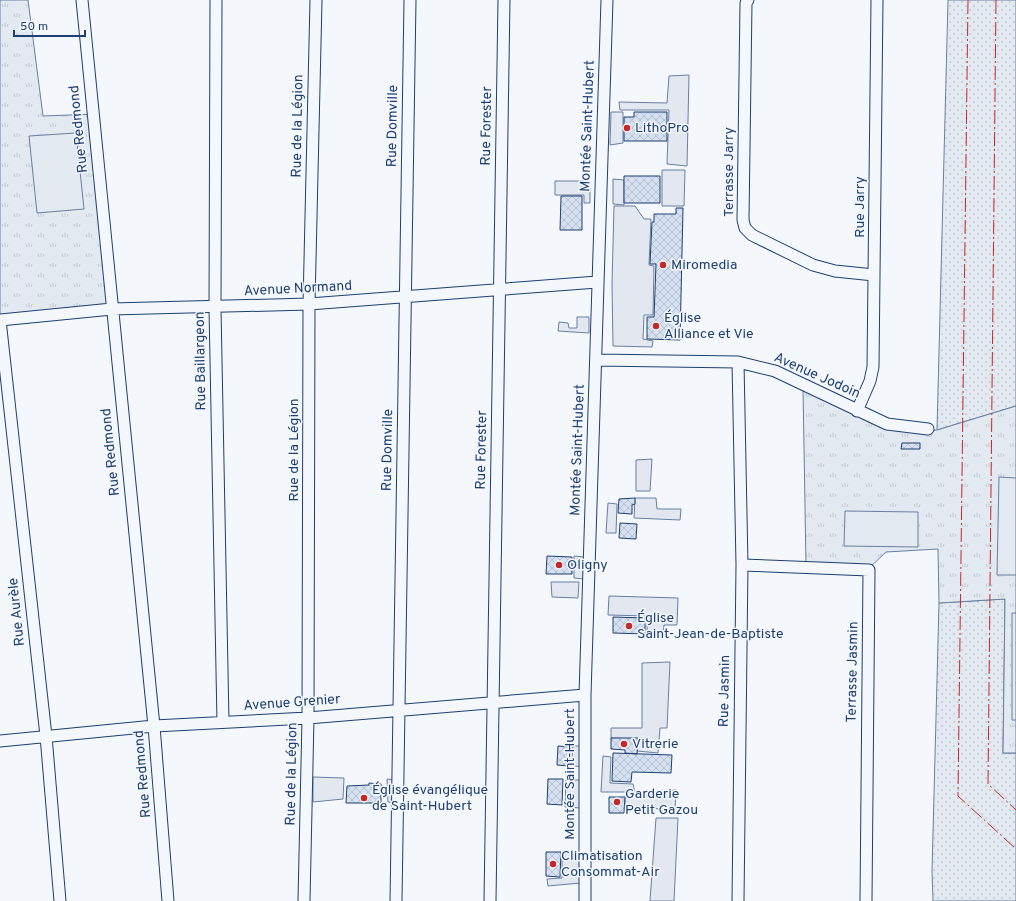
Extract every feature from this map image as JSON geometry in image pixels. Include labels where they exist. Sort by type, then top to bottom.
[{"type":"street","name":"Rue Redmond","points":[[82,0],[154,726],[168,901]]},
{"type":"street","name":"Rue Baillargeon","points":[[216,0],[215,308],[224,722]]},
{"type":"street","name":"Rue de la Légion","points":[[304,901],[308,718],[310,304],[316,0]]},
{"type":"street","name":"Rue Domville","points":[[396,901],[410,0]]},
{"type":"street","name":"Rue Forester","points":[[490,901],[504,0]]},
{"type":"street","name":"Montée Saint-Hubert","points":[[584,901],[585,695],[607,0]]},
{"type":"street","name":"Terrasse Jarry","points":[[748,0],[746,3],[743,220],[746,228],[752,235],[813,265],[835,271],[874,275]]},
{"type":"street","name":"Rue Jarry","points":[[857,411],[870,381],[873,367],[877,0]]},
{"type":"street","name":"Avenue Normand","points":[[0,320],[112,309],[215,308],[310,304],[405,298],[597,282]]},
{"type":"street","name":"Rue Aurèle","points":[[0,320],[46,736],[60,901]]},
{"type":"street","name":"Avenue Jodoin","points":[[596,360],[738,362],[775,371],[887,424],[928,428]]},
{"type":"street","name":"Rue Jasmin","points":[[738,362],[742,565],[738,901]]},
{"type":"street","name":"Terrasse Jasmin","points":[[742,565],[869,570],[866,901]]},
{"type":"street","name":"Avenue Grenier","points":[[0,741],[154,726],[308,718],[398,709],[585,695]]},
{"type":"green space","points":[[0,0],[28,0],[43,116],[96,114],[114,312],[0,325]]},
{"type":"green space","points":[[948,0],[1016,0],[1016,406],[937,430]]},
{"type":"green space","points":[[76,133],[84,209],[37,213],[29,136]]},
{"type":"green space","points":[[803,387],[911,431],[937,430],[1016,406],[1016,753],[1003,753],[1005,599],[939,603],[938,549],[886,552],[868,569],[806,566]]},
{"type":"green space","points":[[999,477],[1016,478],[1016,575],[997,575]]},
{"type":"green space","points":[[845,511],[918,512],[918,547],[844,546]]},
{"type":"green space","points":[[1005,599],[1003,753],[1016,753],[1016,901],[933,901],[932,871],[939,603]]},
{"type":"green space","points":[[1012,613],[1016,613],[1016,720],[1012,720]]},
{"type":"shaded area","points":[[689,75],[687,166],[667,164],[669,110],[620,110],[619,102],[667,103],[669,76]]},
{"type":"shaded area","points":[[611,112],[623,112],[623,143],[610,145]]},
{"type":"shaded area","points":[[662,170],[685,170],[684,206],[662,206]]},
{"type":"shaded area","points":[[613,179],[624,180],[624,205],[613,204]]},
{"type":"shaded area","points":[[555,181],[583,181],[590,188],[590,203],[584,203],[584,195],[555,195]]},
{"type":"shaded area","points":[[614,206],[635,206],[644,219],[651,219],[649,265],[654,266],[653,315],[644,315],[643,339],[653,341],[652,347],[613,346],[612,284]]},
{"type":"shaded area","points":[[577,317],[589,317],[589,333],[558,331],[559,322],[568,323],[569,328],[577,328]]},
{"type":"shaded area","points":[[652,459],[650,491],[636,491],[636,460]]},
{"type":"shaded area","points":[[635,498],[656,498],[657,509],[681,509],[680,520],[634,518]]},
{"type":"shaded area","points":[[608,503],[617,504],[616,533],[606,533]]},
{"type":"shaded area","points":[[574,556],[584,557],[584,579],[574,578]]},
{"type":"shaded area","points":[[551,582],[579,582],[578,598],[552,597]]},
{"type":"shaded area","points":[[609,596],[678,598],[677,625],[664,625],[663,634],[647,634],[647,616],[608,615]]},
{"type":"shaded area","points":[[670,662],[667,728],[660,728],[658,753],[637,751],[638,739],[611,738],[611,728],[642,728],[642,663]]},
{"type":"shaded area","points":[[573,746],[582,746],[581,767],[571,765]]},
{"type":"shaded area","points":[[603,756],[611,757],[610,783],[633,784],[635,792],[601,792]]},
{"type":"shaded area","points":[[313,777],[344,778],[343,799],[313,802]]},
{"type":"shaded area","points":[[387,779],[395,780],[395,803],[388,802]]},
{"type":"shaded area","points":[[566,780],[581,780],[581,808],[565,807]]},
{"type":"shaded area","points":[[676,790],[675,809],[625,808],[625,797],[649,796],[650,792]]},
{"type":"shaded area","points":[[656,818],[678,818],[674,901],[650,901]]},
{"type":"shaded area","points":[[562,853],[581,854],[580,883],[548,886],[547,879],[562,878]]},
{"type":"building","points":[[634,112],[667,112],[667,141],[624,141],[624,117],[634,117]]},
{"type":"building","points":[[624,176],[660,176],[660,203],[624,203]]},
{"type":"building","points":[[561,196],[582,196],[582,230],[560,230]]},
{"type":"building","points":[[676,208],[683,208],[680,340],[647,339],[647,317],[654,317],[656,264],[650,264],[652,222],[654,222],[654,214],[676,214]]},
{"type":"building","points":[[902,443],[920,443],[920,449],[901,449]]},
{"type":"building","points":[[635,498],[635,504],[632,505],[632,514],[618,513],[619,499]]},
{"type":"building","points":[[620,523],[637,524],[636,539],[619,538]]},
{"type":"building","name":"Oligny","points":[[547,556],[572,557],[572,574],[546,574]]},
{"type":"building","name":"Église Saint-Jean-de-Baptiste","points":[[613,617],[645,618],[645,634],[613,633]]},
{"type":"building","name":"Vitrerie","points":[[611,738],[638,738],[637,754],[625,753],[625,750],[611,749]]},
{"type":"building","points":[[558,746],[571,747],[569,766],[557,765]]},
{"type":"building","points":[[613,753],[672,755],[671,773],[632,772],[631,782],[612,781]]},
{"type":"building","points":[[548,779],[563,779],[562,805],[547,804]]},
{"type":"building","name":"Église évangélique de Saint-Hubert","points":[[369,783],[381,784],[381,803],[346,803],[347,786],[369,785]]},
{"type":"building","points":[[609,797],[625,797],[624,813],[609,813]]},
{"type":"building","name":"Climatisation Consommat-Air","points":[[546,852],[561,852],[560,877],[546,876]]},
{"type":"power","points":[[968,0],[958,796],[1016,849]]},
{"type":"power","points":[[996,0],[988,784],[1016,810]]},
{"type":"place","name":"LithoPro","points":[[627,128]]},
{"type":"place","name":"Miromedia","points":[[663,265]]},
{"type":"place","name":"Église Alliance et Vie","points":[[656,326]]},
{"type":"place","name":"Oligny","points":[[559,565]]},
{"type":"place","name":"Église Saint-Jean-de-Baptiste","points":[[629,626]]},
{"type":"place","name":"Vitrerie","points":[[624,744]]},
{"type":"place","name":"Église évangélique de Saint-Hubert","points":[[364,798]]},
{"type":"place","name":"Garderie Petit Gazou","points":[[617,802]]},
{"type":"place","name":"Climatisation Consommat-Air","points":[[553,864]]}]
